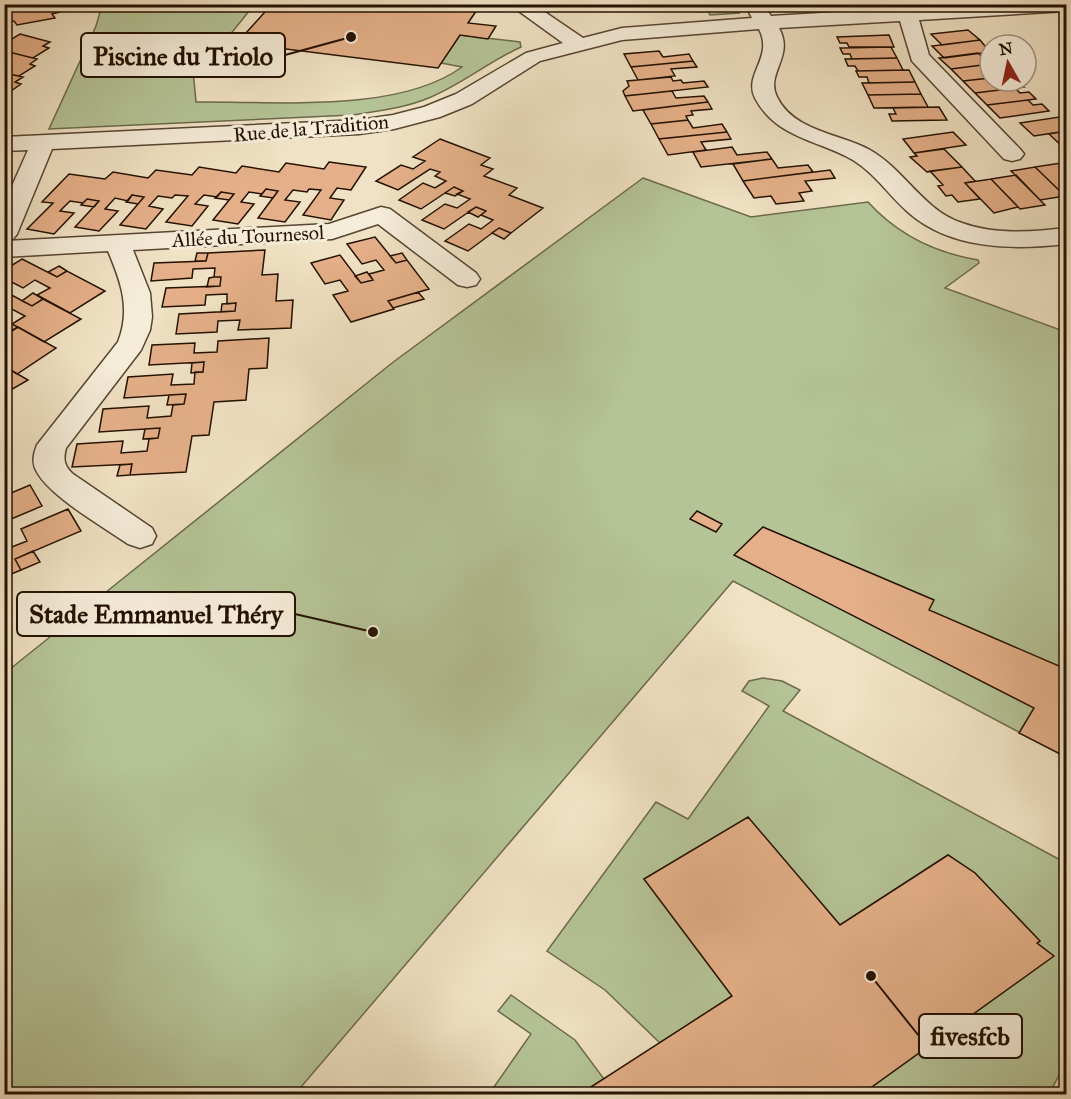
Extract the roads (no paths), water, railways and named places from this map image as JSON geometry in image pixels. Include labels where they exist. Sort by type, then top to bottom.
[{"type":"street","points":[[519,4],[580,45]]},
{"type":"street","name":"Rue de la Tradition","points":[[4,144],[334,129],[394,122],[432,112],[464,99],[533,57],[637,32],[759,14],[906,15],[1066,5]]},
{"type":"street","points":[[759,14],[771,34],[775,48],[763,74],[763,90],[775,113],[789,125],[863,156],[874,164],[919,210],[957,230],[1020,239],[1066,236]]},
{"type":"street","points":[[906,15],[912,26],[919,57],[1012,154]]},
{"type":"street","points":[[4,234],[43,143]]},
{"type":"street","name":"Allée du Tournesol","points":[[4,249],[332,231],[381,214],[467,279]]},
{"type":"street","points":[[117,243],[139,303],[140,318],[137,332],[131,344],[52,445],[47,463],[51,472],[62,482],[140,536]]},
{"type":"place","name":"Piscine du Triolo","points":[[351,37]]},
{"type":"place","name":"Stade Emmanuel Théry","points":[[373,632]]},
{"type":"place","name":"fivesfcb","points":[[871,976]]}]
